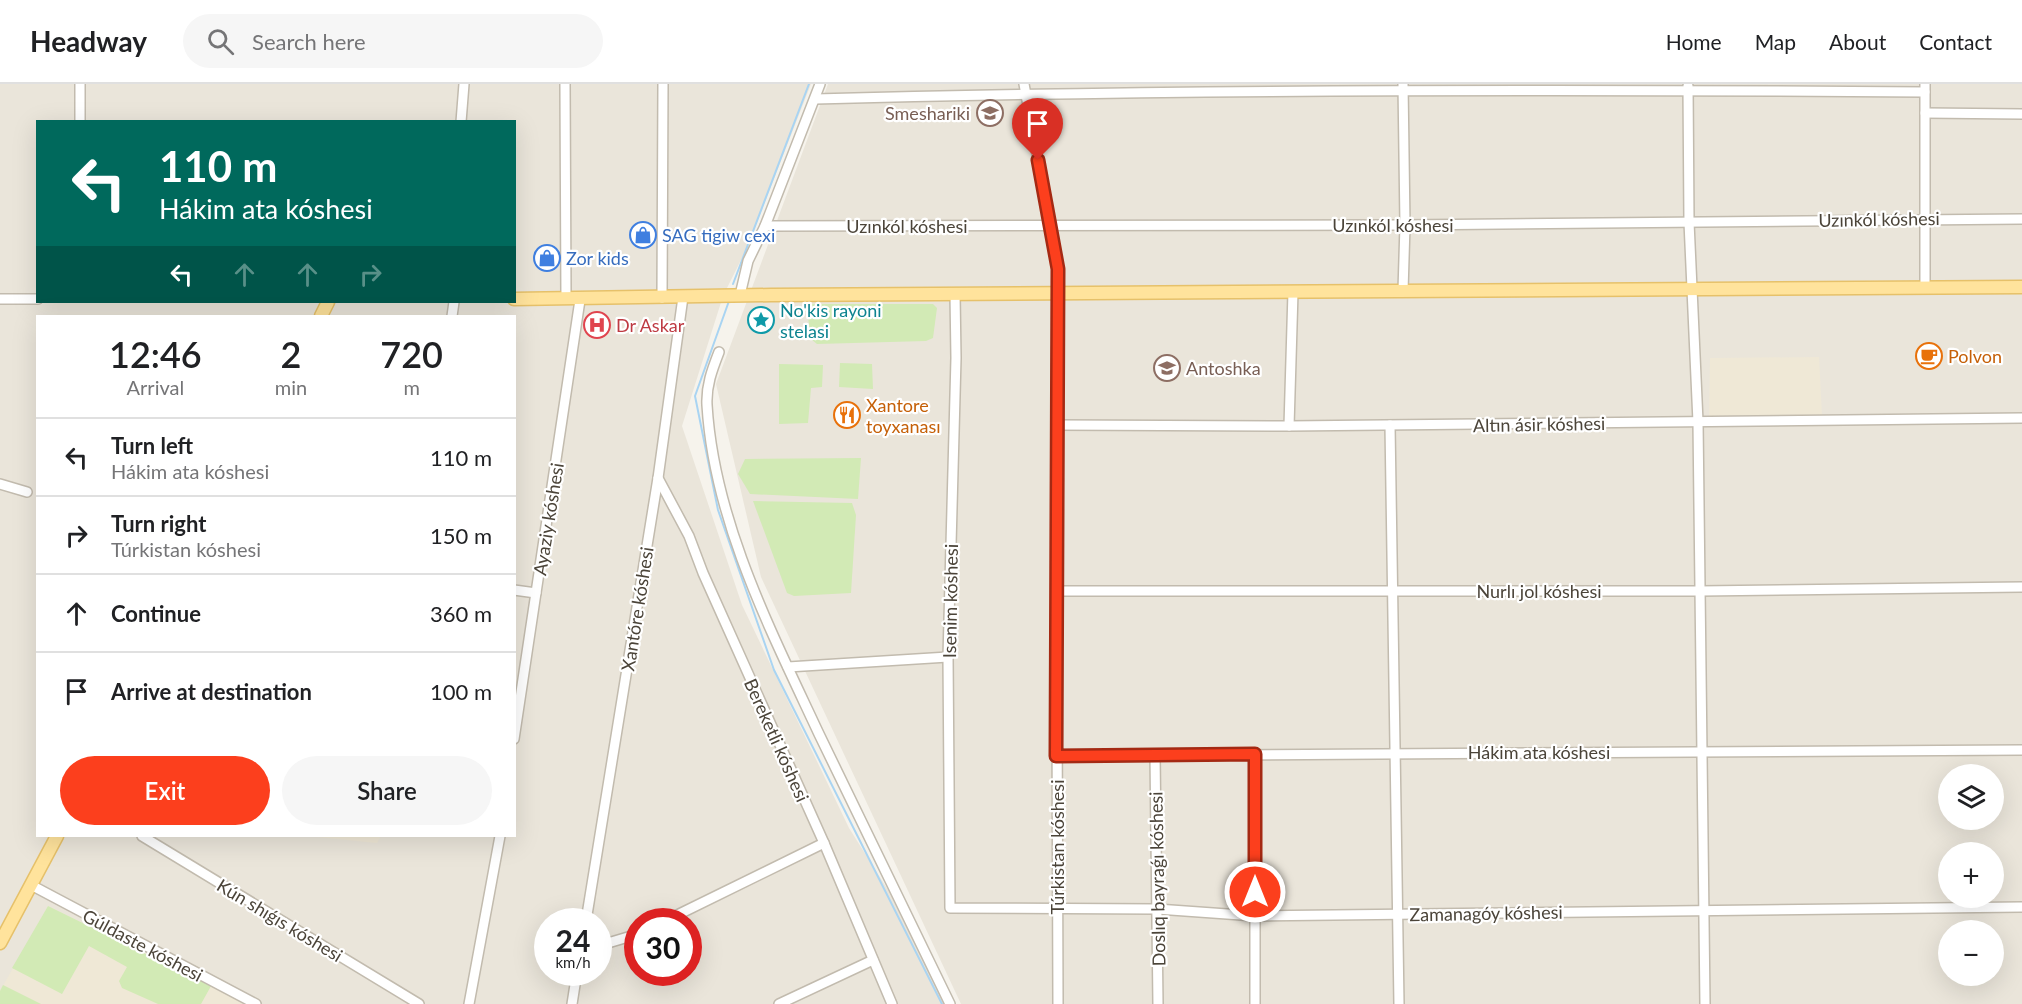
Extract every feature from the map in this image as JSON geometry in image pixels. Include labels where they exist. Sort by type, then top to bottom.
[{"type":"main road","points":[[516,299],[580,300],[740,295],[2022,287]]},
{"type":"main road","points":[[0,943],[56,837]]},
{"type":"street","points":[[80,84],[80,120]]},
{"type":"street","points":[[461,120],[464,84]]},
{"type":"street","points":[[565,84],[566,299]]},
{"type":"street","points":[[662,298],[663,84]]},
{"type":"street","points":[[740,295],[747,261],[765,226],[820,84]]},
{"type":"street","points":[[1403,87],[1405,225],[1403,291]]},
{"type":"street","points":[[1688,87],[1689,222],[1698,422],[1705,1004]]},
{"type":"street","points":[[815,99],[1025,89],[1925,88],[1925,287]]},
{"type":"street","name":"Túrkistan kóshesi","points":[[1025,89],[1058,269],[1056,294],[1058,1004]]},
{"type":"street","points":[[1925,113],[2022,114]]},
{"type":"street","name":"Uzınkól kóshesi","points":[[765,226],[1050,227],[2022,219]]},
{"type":"street","points":[[1289,426],[1293,292]]},
{"type":"street","name":"Isenim kóshesi","points":[[950,908],[948,657],[956,357],[955,294]]},
{"type":"street","name":"Xantóre kóshesi","points":[[588,908],[658,477],[683,297]]},
{"type":"street","points":[[0,299],[36,299]]},
{"type":"street","name":"Ayaziy kóshesi","points":[[516,726],[580,300]]},
{"type":"street","points":[[719,352],[709,378],[707,404],[721,491],[753,587],[788,667],[950,1004]]},
{"type":"street","name":"Altın ásir kóshesi","points":[[1056,425],[1289,426],[2022,418]]},
{"type":"street","points":[[1390,425],[1399,1004]]},
{"type":"street","name":"Bereketli kóshesi","points":[[658,477],[689,536],[892,1004]]},
{"type":"street","points":[[0,484],[27,492]]},
{"type":"street","name":"Nurlı jol kóshesi","points":[[1056,591],[1700,591],[2022,586]]},
{"type":"street","points":[[516,590],[536,593]]},
{"type":"street","points":[[788,667],[948,657]]},
{"type":"street","name":"Hákim ata kóshesi","points":[[1056,756],[2022,750]]},
{"type":"street","name":"Doslıq bayraǵı kóshesi","points":[[1155,754],[1158,1004]]},
{"type":"street","points":[[1255,754],[1255,1004]]},
{"type":"street","name":"Kún shıǵıs kóshesi","points":[[144,837],[419,1004]]},
{"type":"street","points":[[469,1004],[500,837]]},
{"type":"street","points":[[692,908],[824,843]]},
{"type":"street","name":"Gúldaste kóshesi","points":[[31,885],[256,1004]]},
{"type":"street","name":"Zamanagóy kóshesi","points":[[950,908],[1157,909],[1255,915],[1398,915],[2022,907]]},
{"type":"street","points":[[779,1004],[873,960]]},
{"type":"street","points":[[572,1004],[575,986]]},
{"type":"shaded area","points":[[0,84],[811,84],[747,248],[723,296],[682,426],[742,605],[849,828],[888,890],[944,1004],[0,1004]]},
{"type":"shaded area","points":[[828,84],[2022,84],[2022,1004],[961,1004],[761,577],[716,384]]},
{"type":"shaded area","points":[[1819,357],[1822,415],[1709,416],[1710,358]]},
{"type":"shaded area","points":[[317,837],[380,837],[377,843]]},
{"type":"shaded area","points":[[48,906],[246,1004],[0,1004],[0,991]]},
{"type":"green space","points":[[810,304],[933,304],[937,308],[933,338],[926,341],[817,344],[811,339],[807,310]]},
{"type":"green space","points":[[840,363],[872,364],[873,389],[839,387]]},
{"type":"green space","points":[[779,364],[823,365],[822,387],[811,388],[808,423],[779,424]]},
{"type":"green space","points":[[861,458],[858,499],[750,494],[738,474],[745,459]]},
{"type":"green space","points":[[753,501],[852,503],[856,515],[851,593],[794,596],[787,593]]},
{"type":"green space","points":[[48,906],[211,986],[201,1004],[158,1004],[122,988],[119,981],[127,967],[89,946],[62,994],[12,968]]},
{"type":"green space","points":[[3,985],[41,1004],[0,1004],[0,991]]},
{"type":"waterway","points":[[733,284],[809,84]]},
{"type":"waterway","points":[[729,301],[695,396],[718,510],[774,670],[942,1004]]},
{"type":"place","name":"Smeshariki","points":[[990,113]]},
{"type":"place","name":"SAG tigiw cexi","points":[[643,235]]},
{"type":"place","name":"Zor kids","points":[[547,258]]},
{"type":"place","name":"No'kis rayoni stelasi","points":[[761,320]]},
{"type":"place","name":"Dr Askar","points":[[597,325]]},
{"type":"place","name":"Polvon","points":[[1929,356]]},
{"type":"place","name":"Antoshka","points":[[1167,368]]},
{"type":"place","name":"Xantore toyxanası","points":[[847,415]]},
{"type":"route","points":[[1038,160],[1058,269],[1056,294],[1056,756],[1255,754],[1255,892]]}]
